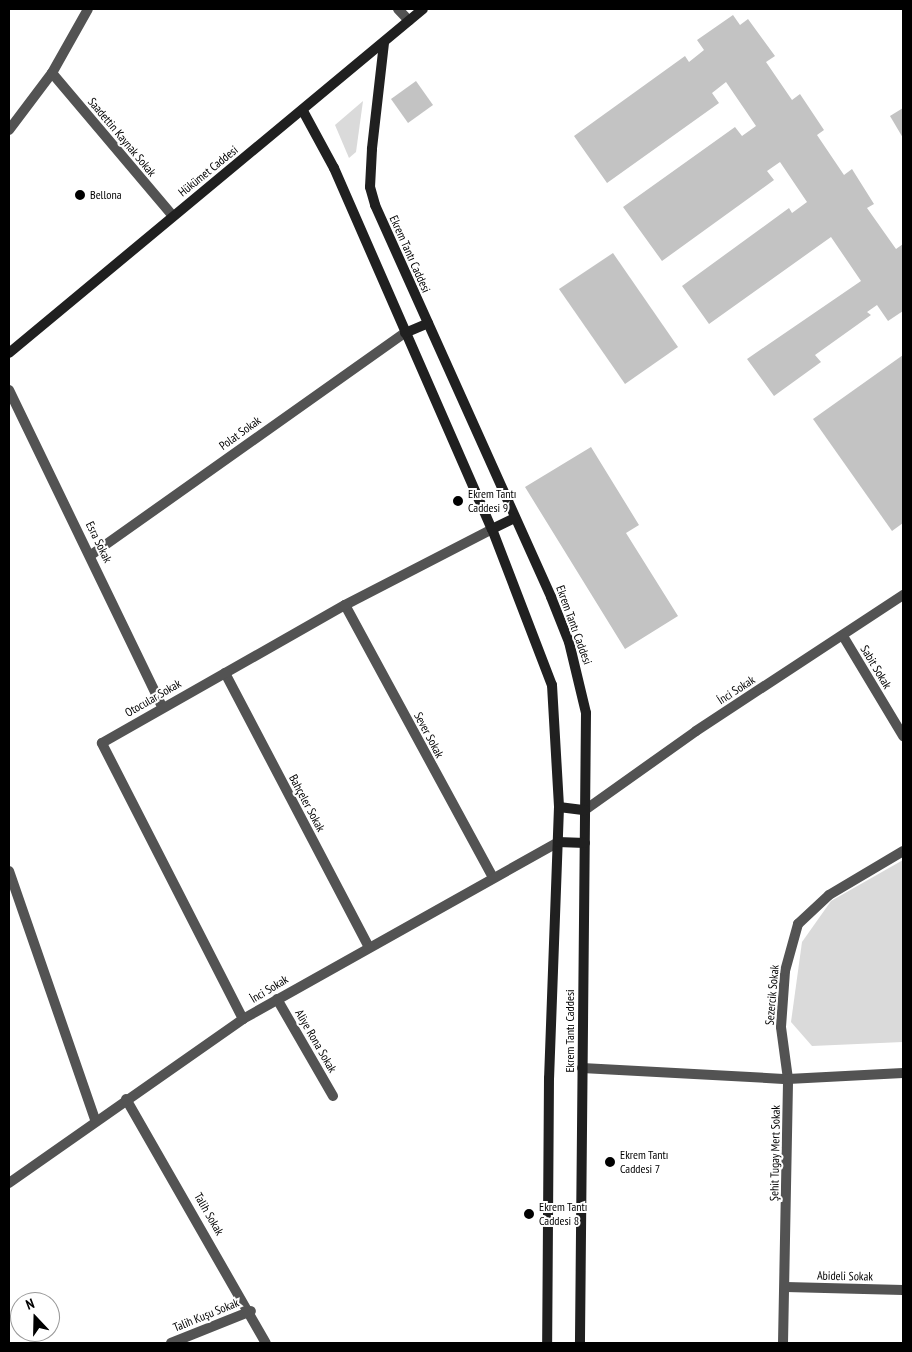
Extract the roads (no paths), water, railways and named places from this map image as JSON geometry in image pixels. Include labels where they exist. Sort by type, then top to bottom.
[{"type":"street","points":[[9,130],[12,118],[52,73],[88,9]]},
{"type":"street","points":[[398,9],[409,21]]},
{"type":"street","name":"Hükümet Caddesi","points":[[9,353],[173,216],[303,111],[423,9]]},
{"type":"street","name":"Ekrem Tantı Caddesi","points":[[384,43],[370,187],[428,323],[554,606],[579,678],[586,713],[580,1343]]},
{"type":"street","name":"Saadettin Kaynak Sokak","points":[[52,73],[173,216]]},
{"type":"street","name":"Ekrem Tantı Caddesi","points":[[303,111],[334,168],[492,529],[552,685],[559,807],[549,1078],[547,1343]]},
{"type":"street","points":[[405,333],[428,323]]},
{"type":"street","name":"Polat Sokak","points":[[92,555],[405,333]]},
{"type":"street","name":"Esra Sokak","points":[[9,390],[92,555],[162,706]]},
{"type":"street","points":[[492,529],[515,518]]},
{"type":"street","name":"Otocular Sokak","points":[[243,1019],[102,743],[162,706],[345,605],[492,529]]},
{"type":"street","name":"İnci Sokak","points":[[585,810],[696,731],[903,595]]},
{"type":"street","name":"Sever Sokak","points":[[345,605],[492,876]]},
{"type":"street","name":"Sabit Sokak","points":[[843,636],[903,736]]},
{"type":"street","name":"Bahçeler Sokak","points":[[224,673],[368,945]]},
{"type":"street","points":[[559,807],[585,810]]},
{"type":"street","points":[[558,842],[585,843]]},
{"type":"street","name":"İnci Sokak","points":[[9,1182],[95,1119],[243,1019],[368,945],[492,876],[558,842]]},
{"type":"street","name":"Sezercik Sokak","points":[[788,1079],[781,1026],[785,971],[798,924],[829,895],[903,851]]},
{"type":"street","points":[[9,871],[95,1119]]},
{"type":"street","name":"Aliye Rona Sokak","points":[[277,999],[333,1096]]},
{"type":"street","points":[[582,1068],[788,1079],[903,1073]]},
{"type":"street","name":"Şehit Tugay Mert Sokak","points":[[783,1343],[786,1287],[788,1079]]},
{"type":"street","name":"Talih Sokak","points":[[126,1099],[251,1311],[266,1343]]},
{"type":"street","name":"Abideli Sokak","points":[[786,1287],[903,1290]]},
{"type":"street","name":"Talih Kuşu Sokak","points":[[172,1343],[251,1311]]},
{"type":"place","name":"Bellona","points":[[80,195]]},
{"type":"place","name":"Ekrem Tantı Caddesi 9","points":[[458,501]]},
{"type":"place","name":"Ekrem Tantı Caddesi 7","points":[[610,1162]]},
{"type":"place","name":"Ekrem Tantı Caddesi 8","points":[[529,1214]]}]
